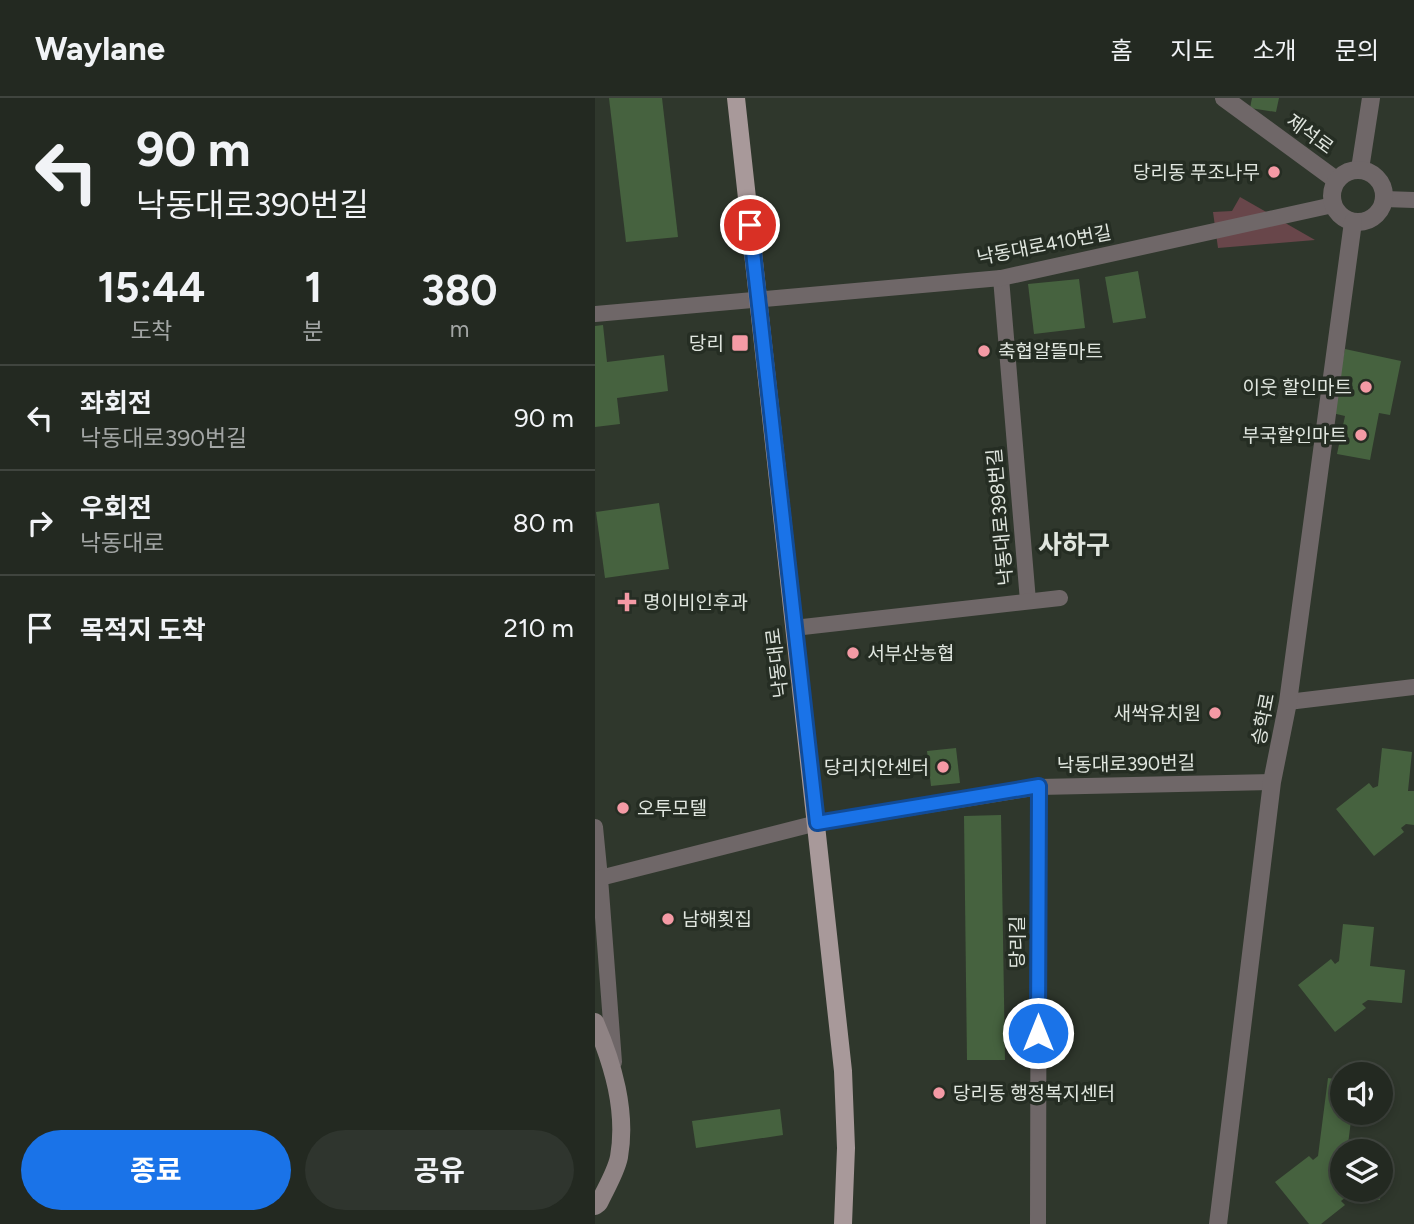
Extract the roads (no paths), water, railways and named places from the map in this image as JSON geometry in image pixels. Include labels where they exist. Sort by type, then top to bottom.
[{"type":"main road","name":"낙동대로","points":[[736,98],[817,823],[843,1082],[846,1149],[843,1224]]},
{"type":"main road","points":[[595,1023],[614,1065],[620,1115],[619,1158],[599,1203],[595,1206]]},
{"type":"street","name":"제석로","points":[[1224,98],[1336,180]]},
{"type":"street","points":[[1360,169],[1371,98]]},
{"type":"street","points":[[1360,169],[1376,176],[1381,183],[1384,199],[1377,214],[1369,219],[1353,222],[1338,213],[1331,196],[1336,180],[1343,173],[1360,169]]},
{"type":"street","points":[[1384,199],[1414,200]]},
{"type":"street","name":"낙동대로410번길","points":[[595,314],[1001,278],[1333,205]]},
{"type":"street","name":"승학로","points":[[1217,1224],[1272,782],[1288,702],[1353,222]]},
{"type":"street","name":"낙동대로398번길","points":[[794,628],[1028,601],[1001,278]]},
{"type":"street","points":[[1028,601],[1061,598]]},
{"type":"street","points":[[1288,702],[1414,687]]},
{"type":"street","name":"낙동대로390번길","points":[[598,879],[817,823],[1039,786],[1272,782]]},
{"type":"street","name":"당리길","points":[[1038,1224],[1039,786]]},
{"type":"street","points":[[595,827],[614,1065]]},
{"type":"place","name":"당리동 푸조나무","points":[[1274,172]]},
{"type":"place","name":"당리","points":[[740,343]]},
{"type":"place","name":"축협알뜰마트","points":[[984,351]]},
{"type":"place","name":"이웃 할인마트","points":[[1366,387]]},
{"type":"place","name":"부국할인마트","points":[[1361,435]]},
{"type":"place","name":"명이비인후과","points":[[627,602]]},
{"type":"place","name":"서부산농협","points":[[853,653]]},
{"type":"place","name":"새싹유치원","points":[[1215,713]]},
{"type":"place","name":"당리치안센터","points":[[943,767]]},
{"type":"place","name":"오투모텔","points":[[623,808]]},
{"type":"place","name":"남해횟집","points":[[668,919]]},
{"type":"place","name":"당리동 행정복지센터","points":[[939,1093]]},
{"type":"district","name":"사하구","points":[[1074,545]]}]
